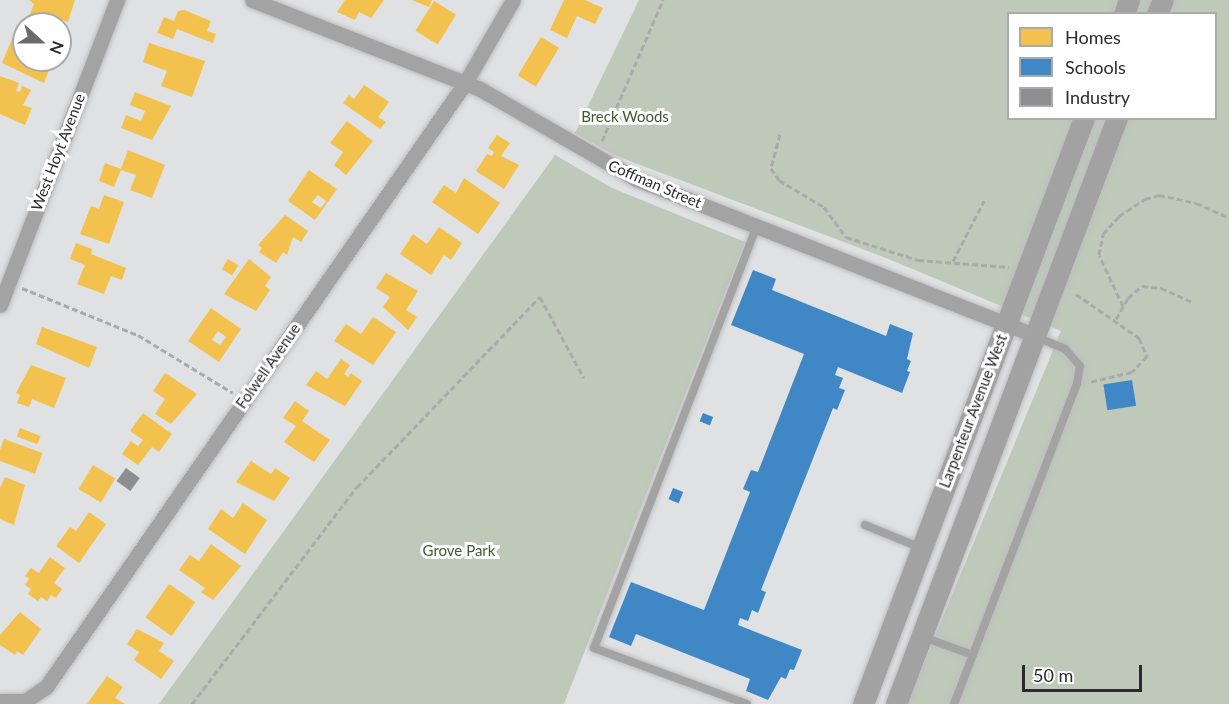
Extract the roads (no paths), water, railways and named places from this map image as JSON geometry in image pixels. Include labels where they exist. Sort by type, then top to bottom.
[{"type":"main road","name":"Larpenteur Avenue West","points":[[863,704],[1083,120]]},
{"type":"main road","name":"Larpenteur Avenue West","points":[[896,704],[1116,120]]},
{"type":"street","name":"West Hoyt Avenue","points":[[0,305],[117,0]]},
{"type":"street","name":"Coffman Street","points":[[252,0],[465,83],[509,103],[594,157],[636,179],[1034,335]]},
{"type":"street","name":"Folwell Avenue","points":[[0,701],[25,701],[46,687],[465,83],[513,0]]},
{"type":"lane","points":[[747,704],[594,648],[757,225]]},
{"type":"lane","points":[[954,704],[1077,384],[1080,366],[1065,349],[1034,335]]},
{"type":"lane","points":[[865,525],[922,548]]},
{"type":"lane","points":[[921,636],[973,655]]},
{"type":"park label","name":"Breck Woods","points":[[625,117]]},
{"type":"park label","name":"Grove Park","points":[[459,551]]}]
